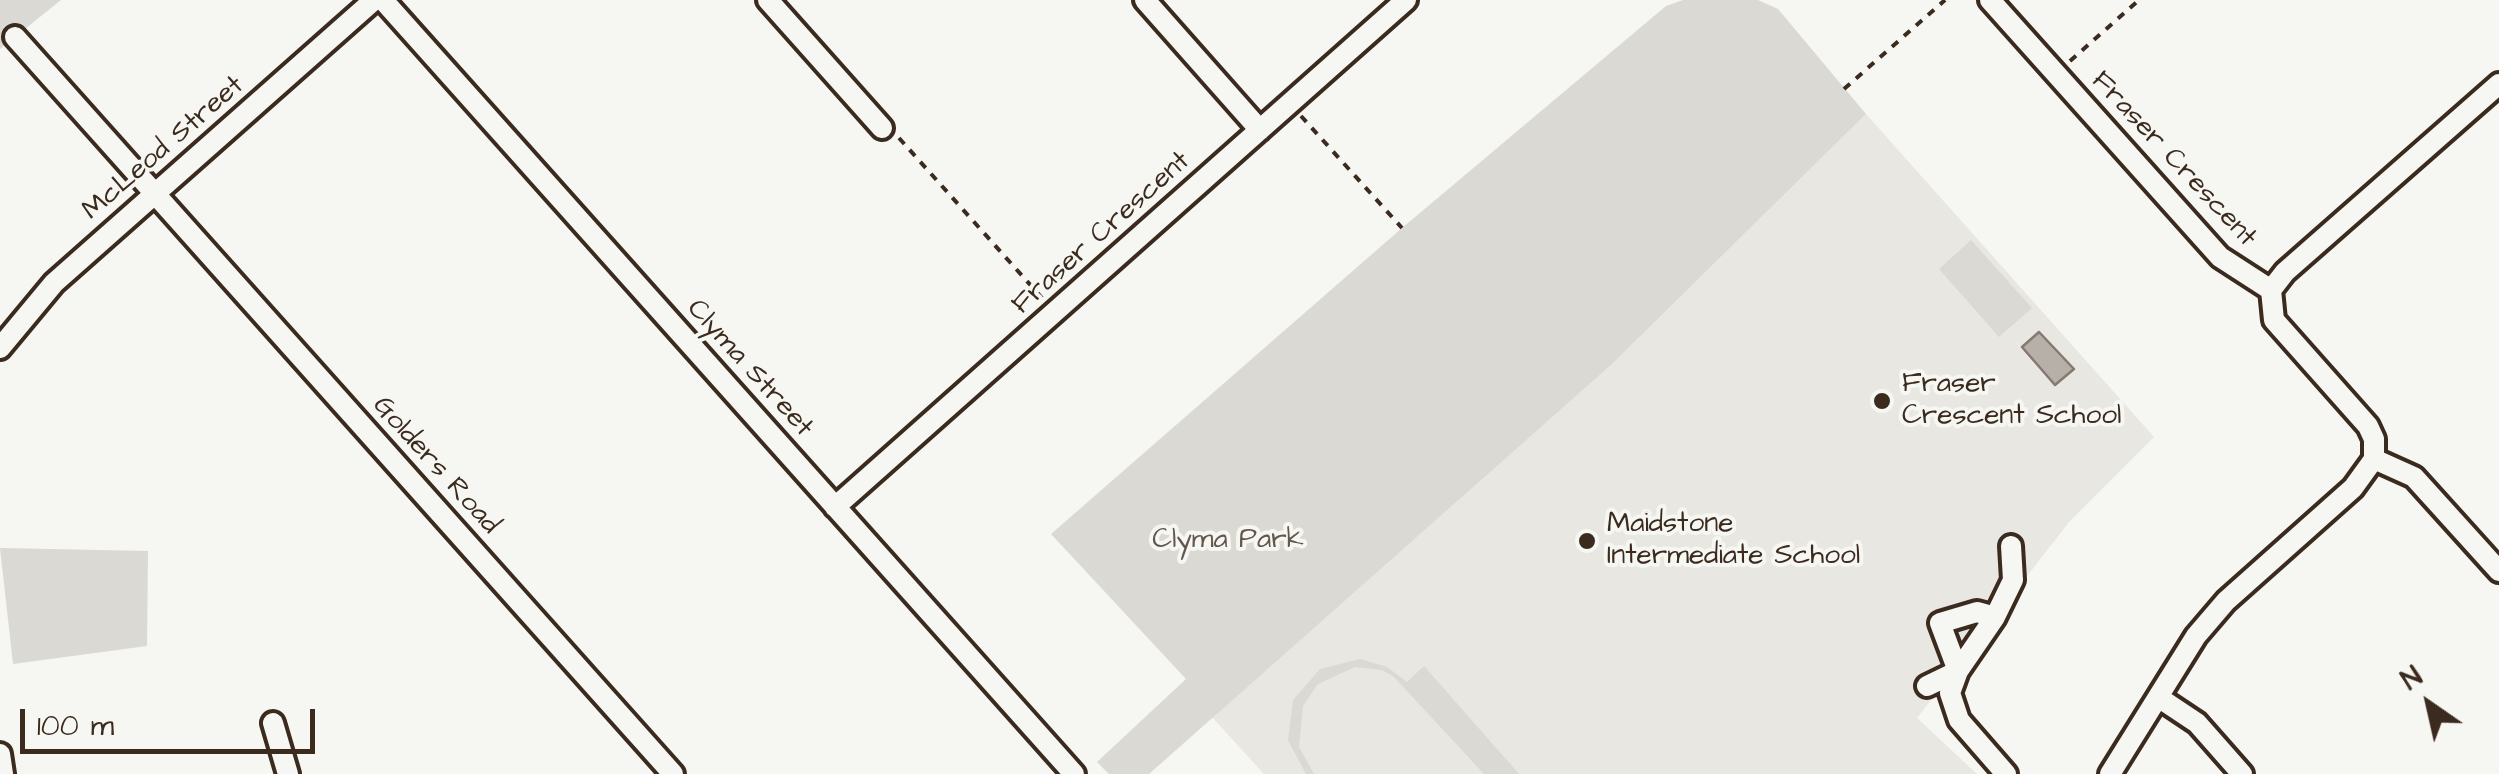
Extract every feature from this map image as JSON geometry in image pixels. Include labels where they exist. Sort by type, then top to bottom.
[{"type":"street","name":"McLeod Street","points":[[0,348],[54,283],[374,0]]},
{"type":"street","name":"Clyma Street","points":[[383,0],[1074,774]]},
{"type":"street","points":[[768,0],[882,128]]},
{"type":"street","points":[[1145,0],[1260,130]]},
{"type":"street","name":"Fraser Crescent","points":[[835,507],[1406,0]]},
{"type":"street","name":"Fraser Crescent","points":[[1990,0],[2220,257],[2271,290]]},
{"type":"street","name":"Golders Road","points":[[15,37],[673,774]]},
{"type":"street","points":[[2110,774],[2196,636],[2226,601],[2352,488],[2374,459],[2374,439],[2368,426],[2281,329],[2270,311],[2271,290],[2286,272],[2496,92]]},
{"type":"street","points":[[2374,459],[2414,478],[2499,572]]},
{"type":"street","points":[[2006,774],[1952,708],[1950,693],[1958,672],[1995,617],[2013,580],[2011,546]]},
{"type":"street","points":[[1958,672],[1940,623],[1977,612],[1995,617]]},
{"type":"street","points":[[1927,686],[1958,672]]},
{"type":"street","points":[[2158,698],[2197,723],[2242,774]]},
{"type":"street","points":[[274,723],[288,774]]},
{"type":"street","points":[[0,754],[2,774]]},
{"type":"path","points":[[1844,89],[1945,0]]},
{"type":"path","points":[[2056,74],[2138,0]]},
{"type":"path","points":[[1290,104],[1402,228]]},
{"type":"path","points":[[882,128],[908,144],[1054,313]]},
{"type":"shaded area","points":[[1866,114],[2154,437],[2069,522],[1917,718],[1977,774],[1264,774],[1212,717],[1611,365]]},
{"type":"shaded area","points":[[2039,332],[2074,369],[2055,385],[2022,347]]},
{"type":"green space","points":[[0,0],[61,0],[0,49]]},
{"type":"green space","name":"Clyma Park","points":[[1683,0],[1758,0],[1778,9],[1866,114],[1611,365],[1149,774],[1109,774],[1097,762],[1186,679],[1051,534],[1402,228],[1666,6]]},
{"type":"green space","points":[[1971,240],[2032,308],[1999,337],[1939,269]]},
{"type":"green space","points":[[0,548],[148,551],[147,646],[13,664]]},
{"type":"green space","points":[[1360,659],[1387,667],[1407,682],[1424,666],[1519,774],[1484,774],[1394,677],[1382,670],[1355,667],[1318,684],[1303,706],[1299,747],[1314,774],[1306,774],[1288,740],[1293,700],[1320,669]]},
{"type":"place","name":"Fraser Crescent School","points":[[1882,401]]},
{"type":"place","name":"Maidstone Intermediate School","points":[[1587,541]]}]
